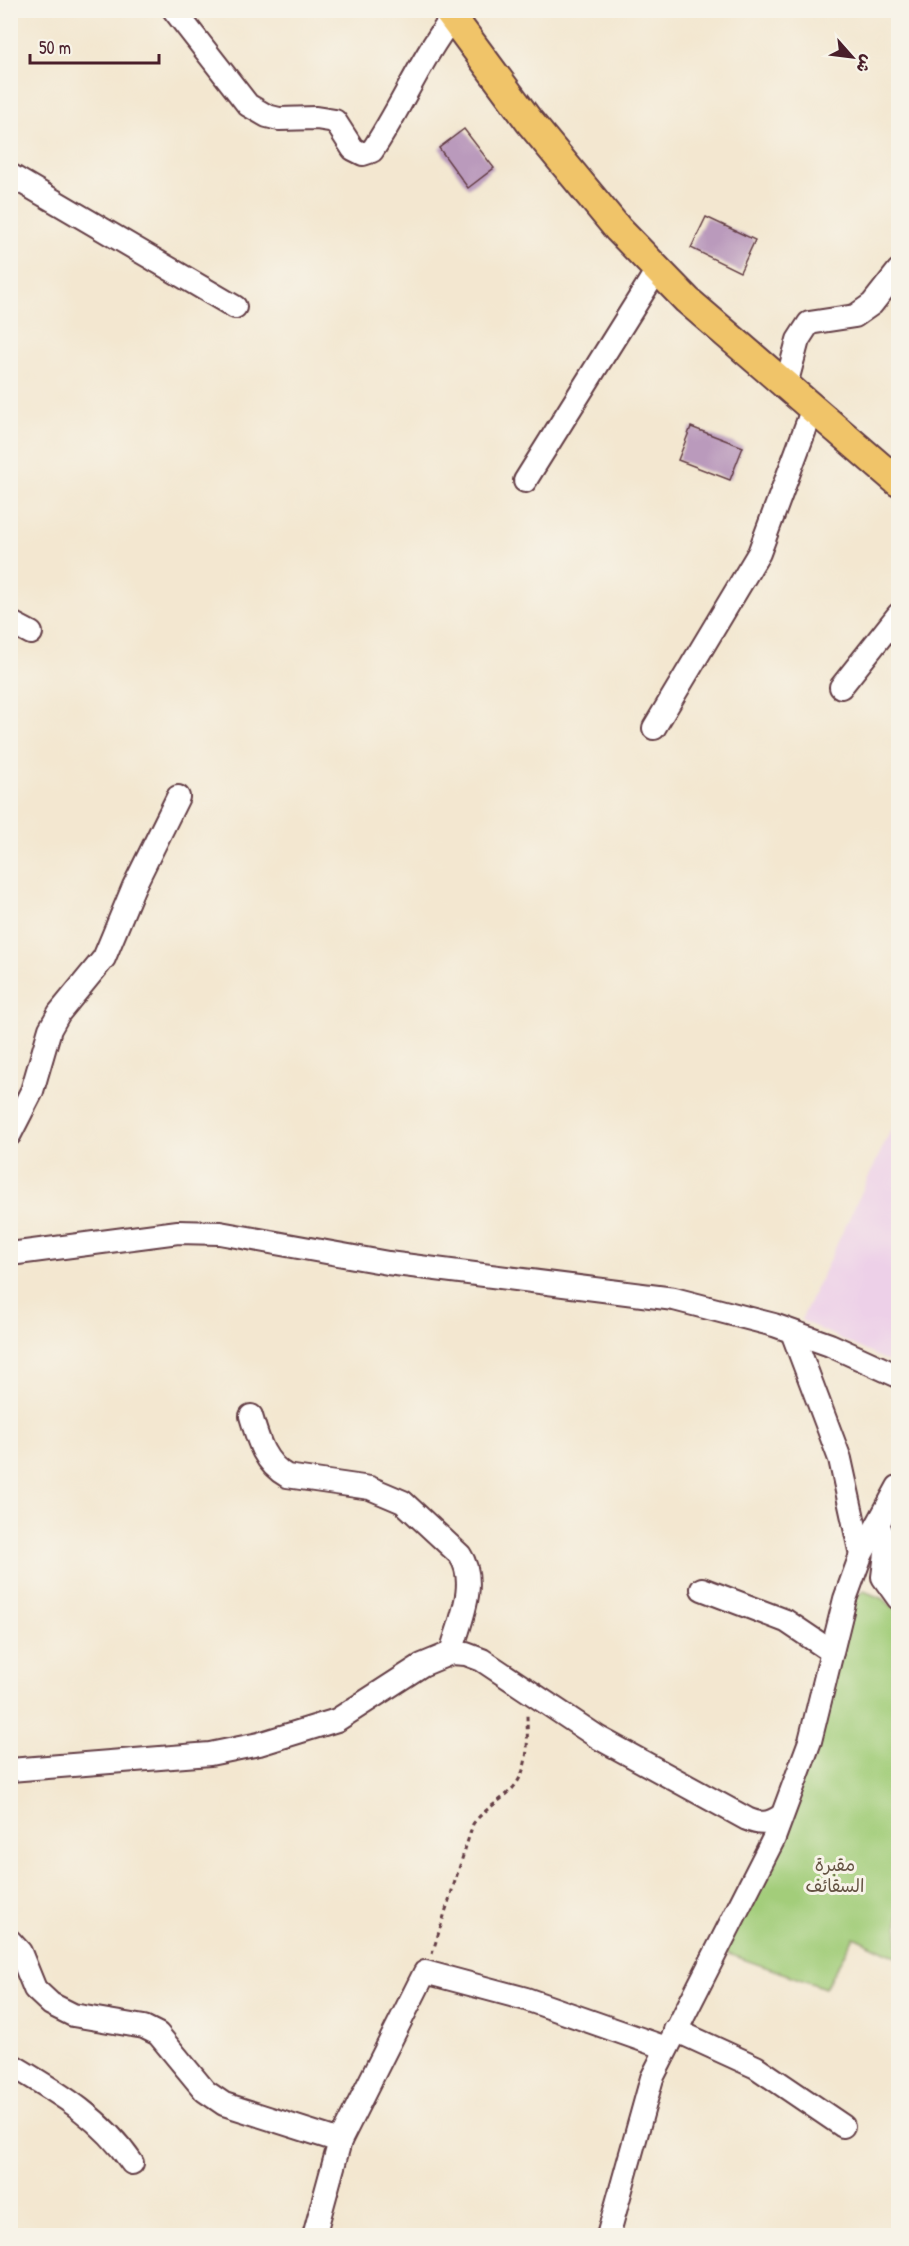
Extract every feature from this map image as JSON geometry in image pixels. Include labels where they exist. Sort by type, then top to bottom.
[{"type":"main road","points":[[450,14],[570,173],[657,270],[687,300],[898,482]]},
{"type":"street","points":[[174,10],[248,105],[267,116],[279,119],[316,118],[335,121],[353,149],[363,154],[372,152],[389,126],[450,14]]},
{"type":"street","points":[[10,175],[235,307]]},
{"type":"street","points":[[525,481],[657,270]]},
{"type":"street","points":[[786,385],[798,340],[809,323],[855,316],[872,304],[898,271]]},
{"type":"street","points":[[654,728],[759,553],[813,408]]},
{"type":"street","points":[[841,687],[898,615]]},
{"type":"street","points":[[10,622],[31,633]]},
{"type":"street","points":[[10,1134],[32,1091],[50,1029],[64,1006],[104,958],[134,886],[178,797]]},
{"type":"street","points":[[10,1254],[178,1232],[220,1233],[388,1263],[674,1299],[719,1309],[792,1332],[898,1376]]},
{"type":"street","points":[[792,1332],[834,1441],[848,1489],[861,1555]]},
{"type":"street","points":[[251,1416],[265,1457],[276,1470],[288,1476],[370,1488],[403,1502],[460,1555],[467,1566],[470,1581],[451,1653]]},
{"type":"street","points":[[608,2235],[644,2100],[670,2039],[749,1890],[781,1816],[810,1741],[845,1599],[861,1555],[898,1489]]},
{"type":"street","points":[[878,1524],[887,1546],[883,1577],[898,1598]]},
{"type":"street","points":[[702,1589],[786,1621],[832,1652]]},
{"type":"street","points":[[10,1770],[210,1754],[290,1736],[337,1720],[422,1665],[451,1653],[466,1654],[482,1660],[599,1738],[747,1819],[758,1824],[769,1824],[781,1816]]},
{"type":"street","points":[[10,1941],[20,1952],[35,1989],[51,2004],[73,2015],[151,2030],[158,2034],[205,2091],[224,2104],[340,2141]]},
{"type":"street","points":[[315,2235],[325,2189],[340,2141],[425,1972],[670,2039],[756,2067],[843,2126]]},
{"type":"street","points":[[10,2064],[52,2089],[106,2128],[132,2163]]},
{"type":"path","points":[[425,1972],[473,1824],[481,1813],[511,1790],[522,1773],[527,1755],[527,1690]]},
{"type":"shaded area","points":[[898,1115],[898,1366],[801,1320]]},
{"type":"green space","name":"مقبرة السقائف","points":[[864,1591],[883,1599],[898,1611],[898,1958],[854,1937],[825,1988],[726,1953],[849,1613],[859,1594]]},
{"type":"building","points":[[464,129],[494,168],[468,188],[439,148]]},
{"type":"building","points":[[706,217],[755,240],[740,272],[691,248]]},
{"type":"building","points":[[691,427],[743,447],[730,480],[678,460]]}]
